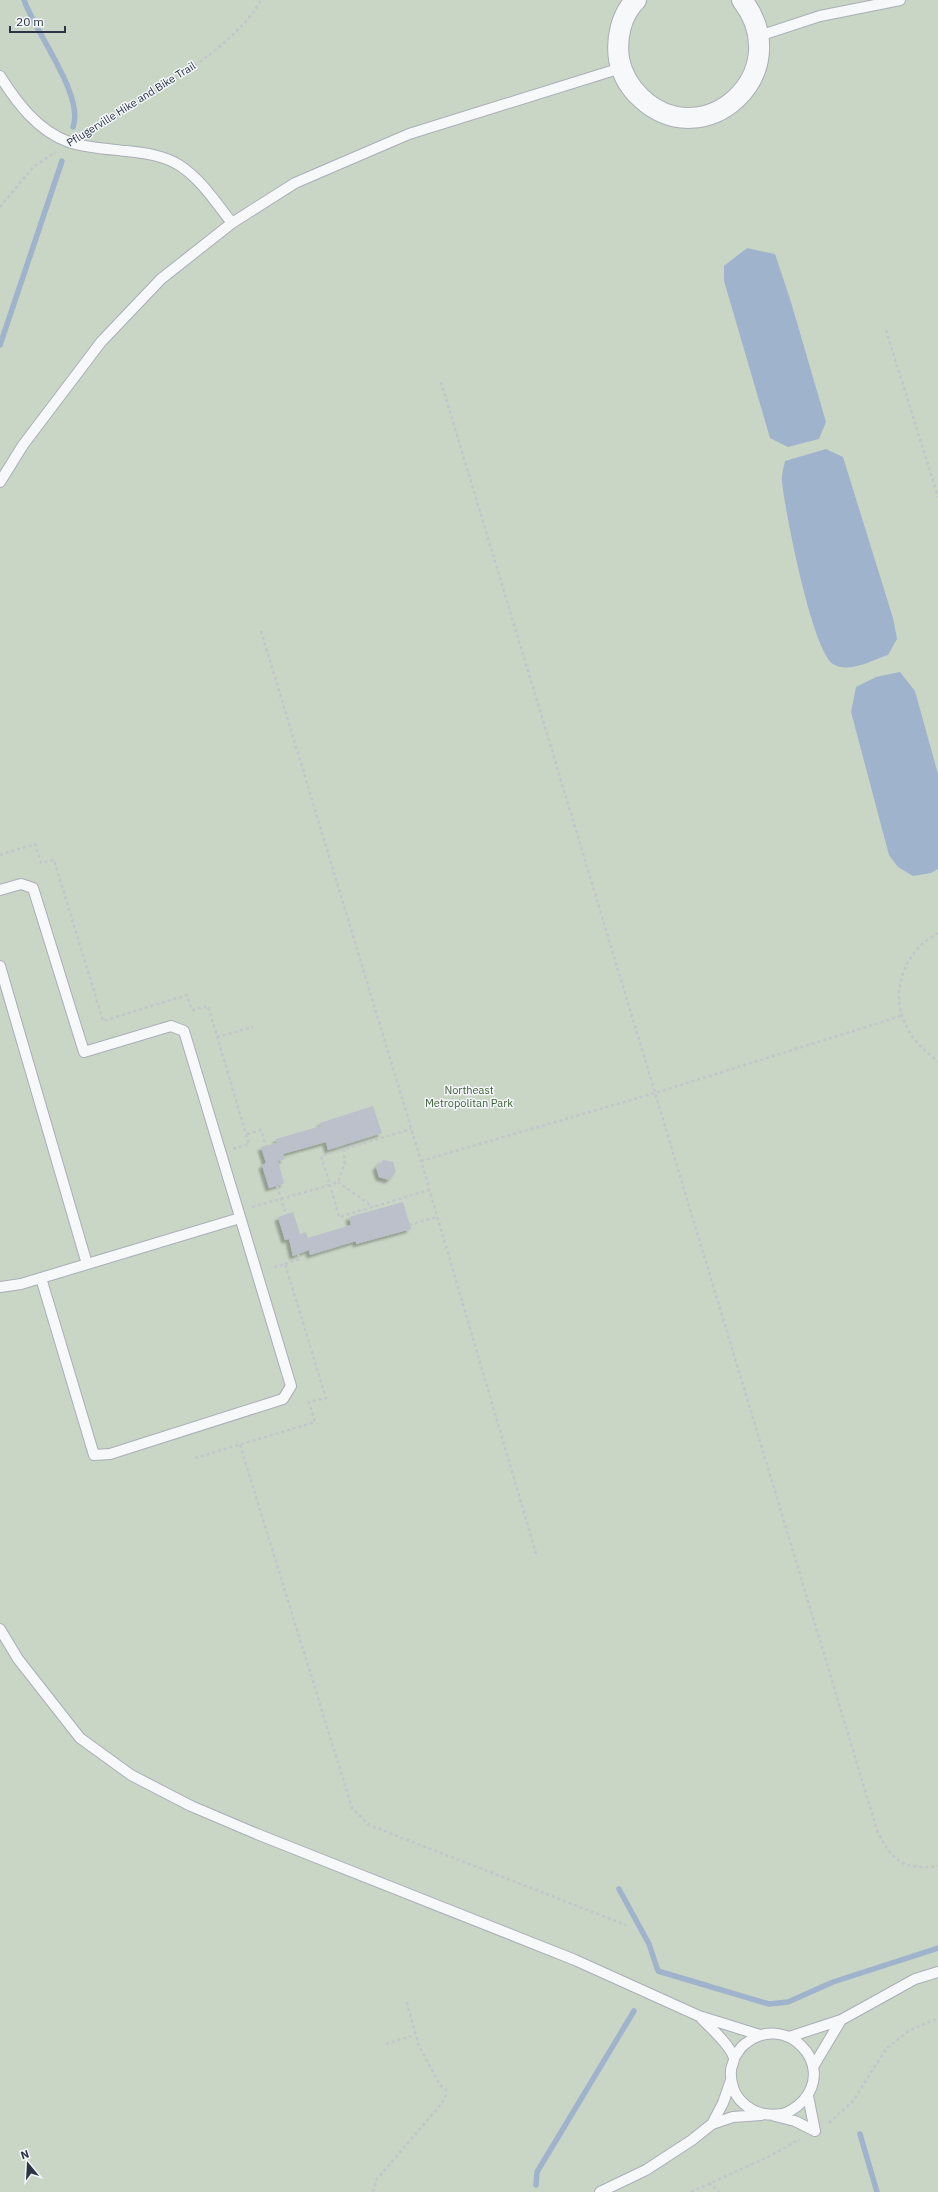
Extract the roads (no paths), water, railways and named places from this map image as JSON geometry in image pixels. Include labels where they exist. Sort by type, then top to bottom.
[{"type":"street","points":[[636,0],[631,5],[621,25],[618,47],[621,68],[632,89],[648,105],[670,115],[693,118],[716,112],[736,100],[751,82],[759,60],[759,36],[752,13],[742,0]]},
{"type":"lane","points":[[759,36],[820,16],[900,0]]},
{"type":"lane","points":[[0,482],[23,445],[101,342],[161,279],[232,223],[295,183],[409,134],[621,68]]},
{"type":"lane","points":[[0,76],[13,96],[32,118],[51,133],[70,142],[156,155],[178,164],[196,178],[232,223]]},
{"type":"lane","points":[[0,890],[21,884],[33,888],[84,1052],[171,1026],[184,1031],[291,1386],[283,1399],[110,1454],[94,1455],[41,1278]]},
{"type":"lane","points":[[0,966],[87,1264]]},
{"type":"lane","points":[[0,1287],[41,1278],[240,1218]]},
{"type":"lane","points":[[0,1629],[18,1659],[80,1738],[131,1775],[206,1813],[383,1885],[576,1960],[699,2016],[760,2035]]},
{"type":"lane","points":[[789,2036],[841,2020],[915,1979],[938,1972]]},
{"type":"lane","points":[[699,2016],[721,2037],[734,2058]]},
{"type":"lane","points":[[813,2066],[841,2020]]},
{"type":"lane","points":[[600,2192],[646,2170],[692,2140],[712,2124],[733,2117],[785,2113],[798,2106],[808,2096],[814,2077],[813,2066],[808,2054],[800,2044],[789,2036],[774,2033],[760,2035],[744,2044],[734,2058],[731,2080],[723,2103],[712,2124]]},
{"type":"lane","points":[[731,2080],[735,2092],[742,2103],[752,2110],[795,2121],[815,2131],[808,2096]]},
{"type":"water","points":[[747,248],[775,254],[791,302],[826,422],[819,439],[788,447],[770,438],[724,281],[724,266]]},
{"type":"water","points":[[826,449],[843,457],[893,618],[897,639],[888,655],[868,663],[846,668],[833,664],[825,653],[808,608],[788,521],[782,482],[785,461]]},
{"type":"water","points":[[900,672],[915,691],[938,774],[938,869],[931,873],[913,876],[898,867],[889,855],[851,712],[856,687],[876,677]]},
{"type":"waterway","points":[[24,0],[66,82],[75,114],[73,127]]},
{"type":"waterway","points":[[0,345],[62,161]]},
{"type":"waterway","points":[[619,1889],[649,1944],[658,1971],[769,2004],[788,2002],[833,1982],[938,1948]]},
{"type":"waterway","points":[[536,2185],[537,2172],[634,2011]]},
{"type":"waterway","points":[[860,2134],[877,2192]]},
{"type":"park label","name":"Northeast Metropolitan Park","points":[[469,1096]]}]
